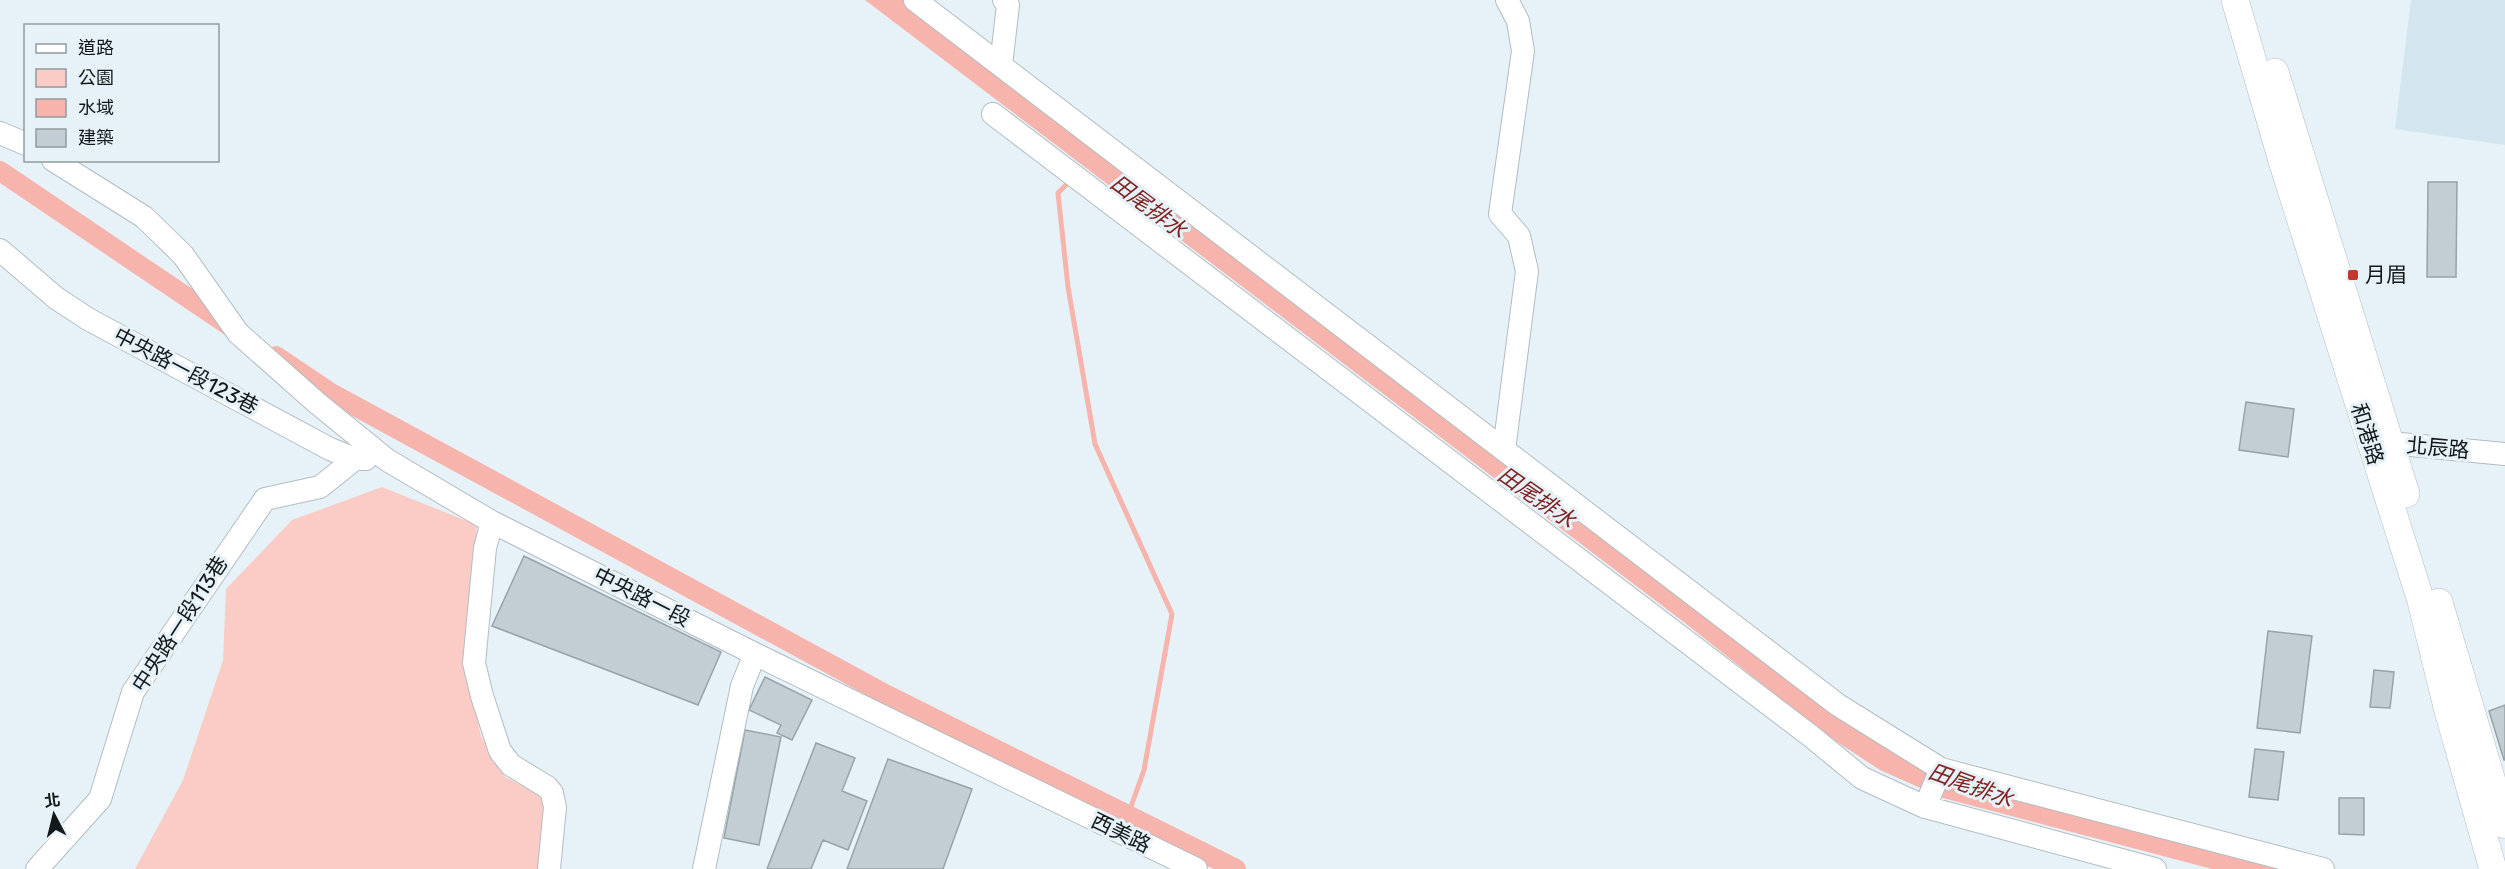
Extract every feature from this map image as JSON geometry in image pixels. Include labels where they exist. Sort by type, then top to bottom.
[{"type":"main road","name":"和港路","points":[[2235,0],[2505,825]]},
{"type":"main road","name":"和港路","points":[[2253,0],[2382,449],[2448,711],[2493,869]]},
{"type":"street","points":[[915,0],[1838,705],[1941,769],[2323,869]]},
{"type":"street","points":[[1000,65],[1008,5],[1004,0]]},
{"type":"street","points":[[1504,450],[1527,271],[1519,236],[1500,214],[1523,51],[1518,21],[1507,0]]},
{"type":"street","points":[[993,114],[1812,737],[1862,778],[1925,807],[2155,869]]},
{"type":"street","points":[[0,133],[24,143]]},
{"type":"street","name":"中央路一段","points":[[56,162],[144,217],[183,255],[238,333],[387,460],[492,522],[1078,812]]},
{"type":"street","name":"中央路一段123巷","points":[[0,250],[56,298],[88,319],[330,449],[355,459],[387,460]]},
{"type":"street","name":"北辰路","points":[[2382,449],[2505,454]]},
{"type":"street","name":"中央路一段113巷","points":[[37,869],[100,799],[133,692],[265,499],[320,487],[355,459]]},
{"type":"street","points":[[492,522],[485,548],[474,663],[500,751],[511,765],[548,787],[552,793],[555,807],[549,869]]},
{"type":"street","points":[[704,869],[742,686],[755,654]]},
{"type":"street","points":[[1925,807],[1941,769]]},
{"type":"street","name":"西美路","points":[[1078,812],[1196,869]]},
{"type":"shaded area","points":[[2411,0],[2505,0],[2505,145],[2395,129]]},
{"type":"green space","points":[[382,487],[477,525],[463,653],[481,736],[505,777],[546,798],[540,869],[135,869],[183,780],[223,660],[226,589],[292,520]]},
{"type":"water","name":"田尾排水","points":[[865,0],[905,0],[1922,769],[2294,869],[2212,869],[1943,798],[1880,770],[1825,734],[1685,623]]},
{"type":"building","points":[[2428,182],[2457,182],[2456,277],[2427,277]]},
{"type":"building","points":[[2246,402],[2294,409],[2288,457],[2239,450]]},
{"type":"building","points":[[524,556],[721,652],[698,705],[492,626]]},
{"type":"building","points":[[2268,631],[2312,636],[2300,733],[2257,728]]},
{"type":"building","points":[[2374,670],[2394,672],[2390,708],[2370,707]]},
{"type":"building","points":[[765,677],[812,700],[792,740],[777,733],[781,725],[749,710]]},
{"type":"building","points":[[2505,705],[2505,760],[2504,760],[2489,711]]},
{"type":"building","points":[[745,730],[781,737],[759,845],[724,838]]},
{"type":"building","points":[[816,743],[855,758],[842,791],[867,801],[848,850],[823,840],[811,869],[767,869]]},
{"type":"building","points":[[2255,749],[2284,752],[2278,800],[2249,797]]},
{"type":"building","points":[[888,759],[972,789],[943,869],[847,869]]},
{"type":"building","points":[[2339,798],[2364,798],[2364,835],[2339,834]]},
{"type":"waterway","points":[[0,171],[231,327]]},
{"type":"waterway","points":[[1070,181],[1058,193],[1068,287],[1095,444],[1172,614],[1144,770],[1128,815]]},
{"type":"waterway","points":[[276,356],[331,393],[885,694],[1236,869]]},
{"type":"place","name":"月眉","points":[[2353,275]]}]
